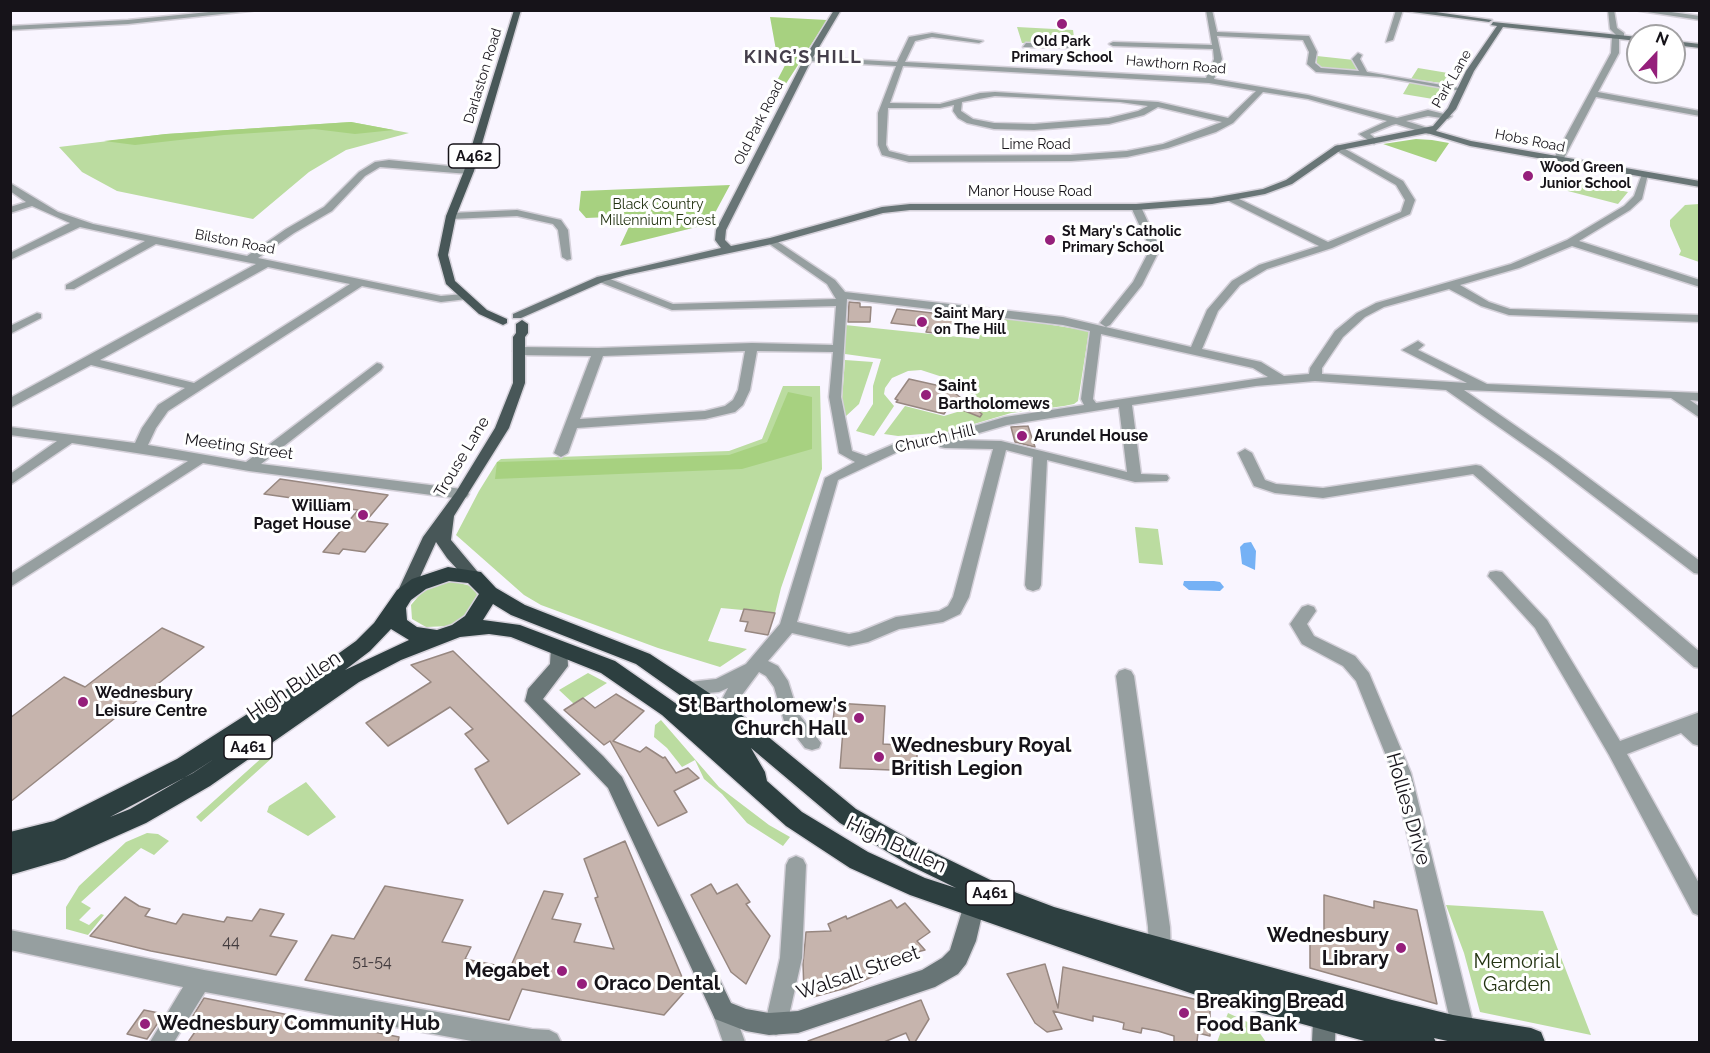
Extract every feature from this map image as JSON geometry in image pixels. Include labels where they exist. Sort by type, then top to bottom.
[{"type":"highway","name":"A461","points":[[459,574],[474,577],[489,592],[479,612],[459,630],[437,637],[419,636],[398,624],[400,602],[419,584],[437,576],[459,574]]},
{"type":"highway","name":"High Bullen","points":[[489,592],[537,619],[643,659],[730,718],[848,816],[918,857],[1009,902],[1159,958],[1230,980],[1322,1018]]},
{"type":"highway","name":"High Bullen","points":[[57,840],[216,746],[317,680],[363,646],[381,628],[400,602]]},
{"type":"highway","name":"High Bullen","points":[[459,630],[489,627],[513,630],[608,667],[670,709],[794,819],[859,860],[919,887],[975,907],[1059,933],[1159,958]]},
{"type":"highway","name":"High Bullen","points":[[57,840],[138,816],[202,778],[352,676],[437,637]]},
{"type":"highway","points":[[696,694],[702,716],[742,753],[767,796]]},
{"type":"highway","name":"A461","points":[[10,843],[57,840]]},
{"type":"highway","name":"A461","points":[[10,864],[57,840]]},
{"type":"highway","points":[[1322,1018],[1466,1037],[1531,1042]]},
{"type":"highway","points":[[1322,1018],[1422,1042]]},
{"type":"main road","name":"Darlaston Road","points":[[515,326],[483,312],[463,297],[450,282],[444,265],[444,246],[451,216],[469,171],[518,10]]},
{"type":"main road","name":"Trouse Lane","points":[[400,602],[431,537],[462,494],[502,429],[519,383],[515,326]]},
{"type":"main road","name":"Trouse Lane","points":[[449,512],[443,540],[452,554],[474,577]]},
{"type":"street","points":[[10,28],[128,22],[256,10]]},
{"type":"street","name":"Old Park Road","points":[[729,251],[720,240],[721,230],[807,59],[838,10]]},
{"type":"street","points":[[1209,10],[1218,62],[1209,81]]},
{"type":"street","points":[[1389,40],[1400,10],[1626,37]]},
{"type":"street","points":[[1497,22],[1499,10]]},
{"type":"street","points":[[1558,160],[1615,53],[1611,10]]},
{"type":"street","points":[[1637,10],[1700,18]]},
{"type":"street","name":"Park Lane","points":[[1428,131],[1441,124],[1448,116],[1493,34],[1497,22]]},
{"type":"street","points":[[1302,26],[1312,52],[1311,64],[1314,68],[1329,73],[1365,74],[1461,89]]},
{"type":"street","points":[[1214,34],[1306,38]]},
{"type":"street","name":"Lime Road","points":[[979,41],[920,36],[912,39],[900,63],[885,105],[881,123],[883,151],[894,157],[909,159],[1071,158],[1127,154],[1193,138],[1230,122],[1263,88]]},
{"type":"street","points":[[1113,44],[1217,47]]},
{"type":"street","points":[[1026,45],[1050,58],[1073,46]]},
{"type":"street","points":[[1358,55],[1356,59],[1365,74]]},
{"type":"street","name":"Hawthorn Road","points":[[807,59],[900,63],[1050,58],[1263,88],[1340,104],[1428,131]]},
{"type":"street","points":[[927,107],[958,102],[980,95],[995,94],[1120,100],[1158,104],[1230,122]]},
{"type":"street","points":[[1594,94],[1700,114]]},
{"type":"street","points":[[958,102],[956,109],[959,114]]},
{"type":"street","points":[[885,105],[927,107],[959,114],[970,121],[994,126],[1050,127],[1109,121],[1142,113],[1158,104]]},
{"type":"street","points":[[1374,141],[1364,134],[1396,121],[1428,113],[1448,116]]},
{"type":"street","name":"Manor House Road","points":[[515,326],[549,303],[601,279],[624,272],[772,241],[870,212],[894,208],[1136,207],[1230,198],[1265,191],[1288,182],[1338,148],[1428,131]]},
{"type":"street","name":"Hobs Road","points":[[1428,131],[1470,143],[1700,184]]},
{"type":"street","points":[[1195,352],[1213,310],[1236,284],[1263,267],[1328,246],[1406,214],[1409,206],[1408,194],[1397,181],[1338,148]]},
{"type":"street","points":[[250,259],[290,231],[328,209],[363,174],[378,164],[395,163],[469,171]]},
{"type":"street","points":[[1315,377],[1316,368],[1329,347],[1339,334],[1361,315],[1380,305],[1515,266],[1571,242],[1627,208],[1639,197],[1645,176]]},
{"type":"street","name":"Bilston Road","points":[[10,186],[33,203],[77,224],[441,299],[463,297]]},
{"type":"street","points":[[1230,198],[1328,246]]},
{"type":"street","points":[[10,210],[33,203]]},
{"type":"street","points":[[1093,408],[1087,399],[1101,326],[1138,283],[1153,253],[1154,246],[1136,207]]},
{"type":"street","points":[[451,216],[517,213],[556,222],[563,230],[567,257]]},
{"type":"street","points":[[10,257],[77,224]]},
{"type":"street","points":[[70,287],[153,241]]},
{"type":"street","points":[[772,241],[831,282],[841,298],[834,397],[846,453],[865,461]]},
{"type":"street","points":[[1571,242],[1700,284]]},
{"type":"street","points":[[10,404],[267,263]]},
{"type":"street","points":[[601,279],[672,307],[841,298],[1030,315],[1101,326],[1195,352],[1257,365],[1280,379]]},
{"type":"street","points":[[140,448],[158,414],[196,387],[359,283]]},
{"type":"street","points":[[1451,285],[1485,304],[1509,312],[1700,319]]},
{"type":"street","points":[[10,331],[37,316]]},
{"type":"street","points":[[515,326],[598,352],[752,347],[839,348]]},
{"type":"street","points":[[1418,345],[1408,350],[1487,387]]},
{"type":"street","points":[[571,424],[705,415],[730,409],[738,402],[744,390],[752,347]]},
{"type":"street","points":[[561,453],[598,352]]},
{"type":"street","points":[[87,360],[196,387]]},
{"type":"street","points":[[249,467],[377,367]]},
{"type":"street","name":"Church Hill","points":[[730,718],[728,705],[732,696],[756,663],[788,626],[832,478],[903,444],[948,438],[992,425],[1125,402],[1280,379],[1315,377],[1449,386],[1674,394],[1700,397]]},
{"type":"street","points":[[1449,386],[1554,459],[1700,569]]},
{"type":"street","points":[[1674,394],[1700,414]]},
{"type":"street","points":[[1125,402],[1135,478]]},
{"type":"street","points":[[992,425],[985,433],[987,438],[1001,445]]},
{"type":"street","name":"Meeting Street","points":[[10,430],[140,448],[198,460],[462,494]]},
{"type":"street","points":[[10,481],[69,439]]},
{"type":"street","points":[[903,444],[1001,445],[1135,478],[1162,478]]},
{"type":"street","points":[[788,626],[849,640],[862,638],[896,623],[943,616],[954,610],[961,597],[1001,445]]},
{"type":"street","points":[[1034,585],[1040,453]]},
{"type":"street","points":[[1245,453],[1259,483],[1275,488],[1323,493],[1476,469],[1700,662]]},
{"type":"street","points":[[10,582],[198,460]]},
{"type":"street","points":[[1496,576],[1540,624],[1616,750],[1700,906]]},
{"type":"street","name":"Hollies Drive","points":[[1308,611],[1298,624],[1308,640],[1349,661],[1363,678],[1402,772],[1466,1037]]},
{"type":"street","points":[[559,647],[559,666],[534,694],[534,701],[596,761],[615,783],[723,1011],[734,1042]]},
{"type":"street","points":[[756,663],[772,671],[782,686],[790,716],[812,743]]},
{"type":"street","name":"Church Hill","points":[[696,694],[731,680],[756,663]]},
{"type":"street","points":[[1125,676],[1159,958]]},
{"type":"street","points":[[1616,750],[1691,721],[1700,739]]},
{"type":"street","points":[[869,828],[888,850],[944,881],[970,892],[976,898],[975,907]]},
{"type":"street","points":[[776,1024],[791,958],[796,865]]},
{"type":"street","name":"Walsall Street","points":[[723,1011],[746,1020],[776,1024],[798,1022],[927,979],[940,973],[958,957],[975,907]]},
{"type":"street","points":[[10,940],[200,980],[532,1041],[549,1042]]},
{"type":"street","points":[[161,1042],[200,980]]},
{"type":"green space","points":[[770,17],[827,20],[778,96],[769,96],[793,50],[776,50]]},
{"type":"green space","points":[[1017,27],[1073,30],[1075,45],[1022,43]]},
{"type":"green space","points":[[1317,56],[1354,60],[1358,72],[1322,69],[1317,66]]},
{"type":"green space","points":[[1418,68],[1454,74],[1449,84],[1411,79]]},
{"type":"green space","points":[[1410,82],[1449,90],[1445,101],[1403,94]]},
{"type":"green space","points":[[351,122],[409,133],[346,150],[309,172],[253,219],[117,191],[82,172],[59,147],[166,134]]},
{"type":"green space","points":[[351,122],[394,130],[355,134],[314,129],[224,135],[135,145],[104,141],[166,134]]},
{"type":"green space","points":[[1416,139],[1449,143],[1436,162],[1383,144]]},
{"type":"green space","points":[[1577,181],[1628,192],[1618,204],[1564,190]]},
{"type":"green space","name":"Black Country Millennium Forest","points":[[730,185],[709,224],[620,246],[634,216],[586,218],[579,210],[581,191]]},
{"type":"green space","points":[[1700,204],[1699,262],[1679,255],[1681,251],[1670,226],[1670,220],[1685,205]]},
{"type":"green space","points":[[985,314],[1089,331],[1078,401],[1064,406],[1011,413],[947,432],[898,436],[884,434],[905,406],[944,416],[967,409],[971,400],[969,391],[961,383],[921,370],[908,371],[892,378],[885,388],[884,394],[894,406],[874,436],[856,431],[873,404],[873,386],[881,359],[845,354],[845,325],[979,339]]},
{"type":"green space","points":[[845,360],[873,362],[859,404],[845,417],[842,399]]},
{"type":"green space","points":[[783,386],[820,386],[822,469],[781,588],[775,613],[721,608],[708,641],[747,649],[720,667],[658,648],[541,605],[524,595],[456,535],[479,491],[501,459],[729,451],[762,439]]},
{"type":"green space","points":[[788,392],[812,397],[812,449],[742,469],[495,479],[497,462],[729,455],[767,442]]},
{"type":"green space","points":[[1135,527],[1158,529],[1163,565],[1139,563]]},
{"type":"green space","points":[[451,581],[471,586],[476,591],[478,599],[476,607],[460,621],[449,626],[426,627],[412,619],[411,605],[422,592],[431,586]]},
{"type":"green space","points":[[588,673],[607,683],[574,704],[559,690]]},
{"type":"green space","points":[[661,720],[719,787],[769,825],[790,837],[783,846],[747,823],[722,794],[704,779],[695,760],[682,767],[667,748],[654,737],[655,725]]},
{"type":"green space","points":[[266,754],[273,757],[201,822],[196,817]]},
{"type":"green space","points":[[306,782],[336,817],[308,836],[267,812],[269,806]]},
{"type":"green space","points":[[147,833],[158,834],[169,841],[154,855],[141,848],[81,902],[91,908],[79,920],[89,925],[101,914],[104,915],[88,935],[66,929],[66,907],[79,886],[126,842]]},
{"type":"green space","name":"Memorial Garden","points":[[1446,905],[1543,911],[1591,1035],[1480,1012],[1464,953]]},
{"type":"green space","points":[[1228,1013],[1254,1025],[1266,1042],[1217,1042]]},
{"type":"water","points":[[1251,542],[1256,551],[1255,570],[1242,564],[1240,547],[1244,543]]},
{"type":"water","points":[[1184,581],[1214,581],[1220,582],[1224,587],[1220,591],[1189,590],[1183,585]]},
{"type":"building","points":[[849,302],[860,303],[860,307],[871,307],[870,322],[848,322]]},
{"type":"building","name":"Saint Mary on The Hill","points":[[897,309],[950,315],[949,318],[953,321],[949,335],[926,332],[928,327],[891,323]]},
{"type":"building","name":"Saint Bartholomews","points":[[909,379],[958,390],[956,394],[982,414],[980,417],[950,405],[944,414],[896,402],[898,400],[895,399]]},
{"type":"building","name":"Arundel House","points":[[1028,426],[1035,447],[1015,442],[1011,427]]},
{"type":"building","points":[[280,479],[388,495],[366,521],[388,524],[365,552],[343,549],[339,554],[323,552],[358,510],[310,504],[313,501],[264,494]]},
{"type":"building","points":[[744,609],[775,613],[768,635],[745,631],[748,622],[740,621]]},
{"type":"building","name":"Wednesbury Leisure Centre","points":[[162,628],[204,647],[10,802],[10,718],[64,677],[85,687]]},
{"type":"building","points":[[453,651],[580,774],[508,824],[475,769],[489,761],[465,734],[473,729],[450,707],[388,746],[366,723],[431,682],[411,665]]},
{"type":"building","points":[[616,694],[644,711],[613,741],[640,752],[646,747],[663,758],[665,757],[676,773],[688,768],[699,778],[674,791],[687,812],[658,826],[610,741],[604,745],[564,710],[583,698],[595,708]]},
{"type":"building","points":[[835,703],[885,706],[883,744],[917,746],[917,771],[840,768],[843,730],[832,730]]},
{"type":"building","points":[[625,841],[687,989],[664,1015],[522,989],[509,1020],[305,980],[332,935],[354,939],[385,886],[463,900],[442,942],[471,947],[465,959],[510,968],[544,891],[563,894],[552,919],[581,924],[574,942],[614,949],[595,898],[598,897],[584,859]]},
{"type":"building","points":[[711,884],[717,894],[737,884],[750,902],[746,904],[770,936],[746,984],[731,972],[691,895]]},
{"type":"building","points":[[1324,895],[1374,908],[1374,901],[1417,910],[1437,1004],[1310,968],[1310,937],[1324,941]]},
{"type":"building","points":[[125,897],[139,906],[150,909],[145,916],[176,924],[183,914],[224,922],[227,917],[252,921],[260,909],[284,914],[270,936],[297,941],[276,975],[151,951],[90,936]]},
{"type":"building","points":[[891,900],[897,908],[905,903],[930,932],[917,941],[925,950],[897,957],[881,973],[846,988],[813,997],[804,993],[803,963],[806,932],[831,931],[828,924],[846,916],[847,919]]},
{"type":"building","points":[[1045,964],[1058,1008],[1063,967],[1210,1003],[1210,1036],[1198,1033],[1197,1042],[1174,1042],[1174,1036],[1158,1031],[1142,1028],[1141,1033],[1123,1029],[1124,1023],[1117,1021],[1093,1016],[1093,1021],[1053,1011],[1062,1029],[1047,1032],[1035,1023],[1007,974]]},
{"type":"building","points":[[204,998],[399,1037],[398,1042],[188,1042],[197,1029],[186,1027]]},
{"type":"building","points":[[921,1000],[929,1019],[915,1042],[910,1042],[906,1033],[884,1042],[808,1042],[808,1041]]},
{"type":"building","name":"Wednesbury Community Hub","points":[[144,1010],[164,1014],[147,1039],[127,1034]]},
{"type":"place","name":"Old Park Primary School","points":[[1062,24]]},
{"type":"place","name":"Wood Green Junior School","points":[[1528,176]]},
{"type":"place","name":"St Mary's Catholic Primary School","points":[[1050,240]]},
{"type":"place","name":"Saint Mary on The Hill","points":[[922,322]]},
{"type":"place","name":"Saint Bartholomews","points":[[926,395]]},
{"type":"place","name":"Arundel House","points":[[1022,436]]},
{"type":"place","name":"William Paget House","points":[[363,515]]},
{"type":"place","name":"Wednesbury Leisure Centre","points":[[83,702]]},
{"type":"place","name":"St Bartholomew's Church Hall","points":[[859,718]]},
{"type":"place","name":"Wednesbury Royal British Legion","points":[[879,757]]},
{"type":"place","name":"Wednesbury Library","points":[[1401,948]]},
{"type":"place","name":"Megabet","points":[[562,971]]},
{"type":"place","name":"Oraco Dental","points":[[582,984]]},
{"type":"place","name":"Breaking Bread Food Bank","points":[[1184,1013]]},
{"type":"place","name":"Wednesbury Community Hub","points":[[145,1024]]},
{"type":"district","name":"KING’S HILL","points":[[803,58]]}]
